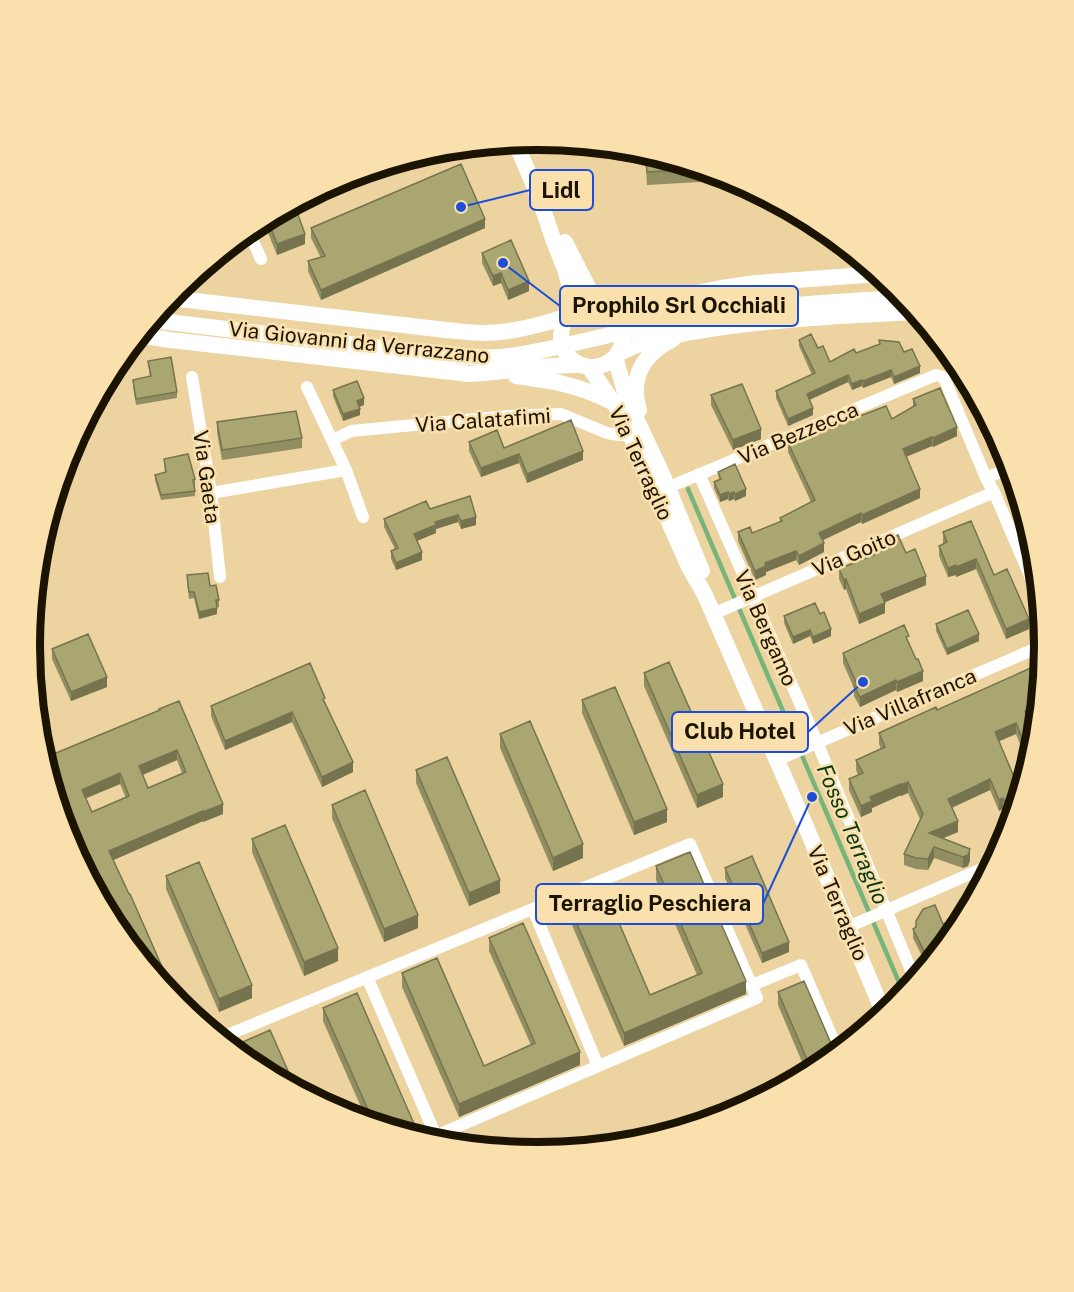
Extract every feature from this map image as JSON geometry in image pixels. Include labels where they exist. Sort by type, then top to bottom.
[{"type":"main road","points":[[519,151],[540,200],[570,288],[570,314],[562,330],[562,344],[570,357],[586,366]]},
{"type":"main road","points":[[540,200],[602,307],[615,314],[620,321],[623,328],[622,346],[616,356]]},
{"type":"main road","points":[[182,299],[484,333],[506,331],[570,314],[584,306],[602,307],[649,303],[756,283],[866,275]]},
{"type":"main road","points":[[860,295],[882,290]]},
{"type":"main road","points":[[149,337],[441,372],[492,373],[566,365],[603,365],[629,347],[644,342],[674,322],[760,297],[860,295],[890,297]]},
{"type":"main road","name":"Via Giovanni da Verrazzano","points":[[171,311],[464,346],[507,346],[536,340],[674,322]]},
{"type":"main road","points":[[674,322],[715,328],[767,322],[904,313]]},
{"type":"main road","name":"Via Giovanni da Verrazzano","points":[[162,321],[462,357],[498,357],[539,351],[674,322]]},
{"type":"main road","points":[[662,485],[660,459],[635,394],[637,378],[643,363],[658,348],[674,322]]},
{"type":"main road","name":"Via Terraglio","points":[[616,356],[627,399],[662,485],[700,566],[705,595],[720,611],[784,757],[854,924],[881,1004]]},
{"type":"main road","name":"Via Terraglio","points":[[586,366],[614,403],[662,485]]},
{"type":"main road","points":[[492,373],[555,381],[597,394],[614,403]]},
{"type":"street","points":[[252,239],[261,259]]},
{"type":"street","name":"Via Bezzecca","points":[[662,485],[699,474],[936,375],[944,378],[986,478]]},
{"type":"street","name":"Via Gaeta","points":[[192,376],[211,493],[220,577]]},
{"type":"street","points":[[307,387],[346,470],[363,517]]},
{"type":"street","name":"Via Calatafimi","points":[[333,440],[351,431],[508,416],[561,414],[607,433],[631,435]]},
{"type":"street","points":[[211,493],[346,470]]},
{"type":"street","points":[[1002,471],[986,478],[1027,569]]},
{"type":"street","name":"Via Bergamo","points":[[699,474],[882,912],[911,972]]},
{"type":"street","name":"Via Goito","points":[[720,611],[994,492]]},
{"type":"street","name":"Via Villafranca","points":[[784,757],[1034,649]]},
{"type":"street","points":[[228,1035],[690,844],[757,998],[442,1133]]},
{"type":"street","points":[[854,924],[980,870]]},
{"type":"street","points":[[533,909],[598,1066]]},
{"type":"street","points":[[752,985],[801,965],[835,1043]]},
{"type":"street","points":[[368,977],[428,1130]]},
{"type":"building","points":[[646,162],[679,170],[647,172]]},
{"type":"building","points":[[461,164],[485,219],[321,290],[308,261],[325,256],[311,228]]},
{"type":"building","points":[[297,212],[305,234],[277,244],[271,227]]},
{"type":"building","points":[[511,240],[529,281],[508,290],[501,273],[493,276],[482,253]]},
{"type":"building","points":[[811,334],[818,348],[823,346],[830,362],[854,349],[856,353],[880,344],[879,340],[899,342],[904,352],[912,349],[920,366],[894,377],[891,370],[852,384],[848,375],[807,394],[813,408],[788,419],[776,391],[815,373],[799,340]]},
{"type":"building","points":[[171,357],[177,392],[136,399],[133,380],[151,376],[148,361]]},
{"type":"building","points":[[357,381],[364,398],[357,401],[360,409],[343,414],[333,390]]},
{"type":"building","points":[[742,384],[761,429],[733,440],[711,395]]},
{"type":"building","points":[[940,388],[957,427],[903,449],[920,489],[819,533],[824,543],[799,556],[796,551],[765,563],[766,566],[755,571],[738,532],[750,527],[752,533],[782,521],[780,518],[815,500],[788,443],[827,428],[826,425],[850,416],[852,419],[886,406],[892,419],[916,405],[913,399]]},
{"type":"building","points":[[296,411],[302,438],[222,450],[217,422]]},
{"type":"building","points":[[571,420],[583,451],[527,474],[519,454],[481,468],[469,442],[497,430],[504,448]]},
{"type":"building","points":[[188,454],[195,479],[193,480],[195,491],[161,495],[155,475],[166,472],[164,459]]},
{"type":"building","points":[[735,464],[746,489],[735,494],[728,492],[720,495],[714,482],[721,479],[718,472]]},
{"type":"building","points":[[470,496],[476,517],[461,521],[458,515],[435,522],[436,525],[414,534],[422,552],[396,563],[391,551],[398,548],[384,519],[426,501],[430,509]]},
{"type":"building","points":[[971,521],[994,575],[1007,569],[1029,619],[1006,629],[976,559],[948,568],[939,546],[947,542],[943,532]]},
{"type":"building","points":[[898,535],[906,553],[915,549],[926,576],[881,594],[885,603],[859,614],[846,579],[844,580],[839,569],[876,554],[872,546]]},
{"type":"building","points":[[208,573],[210,586],[216,585],[219,600],[216,600],[217,608],[199,612],[194,592],[189,592],[187,575]]},
{"type":"building","points":[[815,603],[820,614],[824,612],[831,629],[813,637],[810,630],[793,637],[784,616]]},
{"type":"building","points":[[968,610],[979,634],[947,649],[936,624]]},
{"type":"building","points":[[904,625],[909,636],[906,637],[923,671],[897,682],[896,680],[860,697],[854,686],[857,684],[843,653]]},
{"type":"building","points":[[88,634],[107,677],[71,692],[52,649]]},
{"type":"building","points":[[669,662],[723,784],[697,795],[644,673]]},
{"type":"building","points":[[310,663],[325,698],[323,699],[353,762],[322,777],[292,712],[225,741],[211,706]]},
{"type":"building","points":[[1033,667],[1029,709],[1025,711],[1028,718],[1024,743],[1016,723],[995,732],[1015,780],[1007,806],[1003,798],[999,800],[990,779],[948,799],[958,821],[929,833],[970,849],[968,855],[963,857],[934,847],[928,859],[916,858],[904,854],[923,814],[908,782],[870,797],[872,801],[861,806],[849,779],[863,773],[856,760],[885,747],[879,733],[936,707],[937,710]]},
{"type":"building","points":[[615,687],[667,809],[634,822],[582,700]]},
{"type":"building","points":[[179,701],[223,804],[109,851],[166,975],[124,922],[92,866],[67,806],[53,754]],"holes":[[[177,750],[186,772],[148,788],[139,766]],[[120,773],[129,796],[92,812],[82,790]]]},
{"type":"building","points":[[530,721],[583,844],[553,858],[500,734]]},
{"type":"building","points":[[447,757],[500,880],[469,893],[416,770]]},
{"type":"building","points":[[365,790],[418,915],[384,929],[332,805]]},
{"type":"building","points":[[285,825],[338,948],[304,962],[252,839]]},
{"type":"building","points":[[690,852],[746,981],[624,1033],[568,903],[604,888],[650,995],[702,973],[656,866]]},
{"type":"building","points":[[752,856],[789,942],[762,953],[725,868]]},
{"type":"building","points":[[199,862],[252,985],[219,999],[166,876]]},
{"type":"building","points":[[935,905],[943,924],[951,921],[926,954],[913,929],[923,909]]},
{"type":"building","points":[[523,923],[580,1052],[459,1104],[402,973],[437,958],[484,1066],[535,1043],[489,938]]},
{"type":"building","points":[[804,981],[833,1044],[808,1062],[778,992]]},
{"type":"building","points":[[357,993],[415,1126],[408,1126],[370,1113],[323,1008]]},
{"type":"building","points":[[270,1030],[291,1077],[261,1059],[240,1043]]},
{"type":"waterway","name":"Fosso Terraglio","points":[[688,489],[900,984]]},
{"type":"place","name":"Lidl","points":[[461,207]]},
{"type":"place","name":"Prophilo Srl Occhiali","points":[[503,263]]},
{"type":"place","name":"Club Hotel","points":[[863,682]]},
{"type":"place","name":"Terraglio Peschiera","points":[[812,797]]}]
